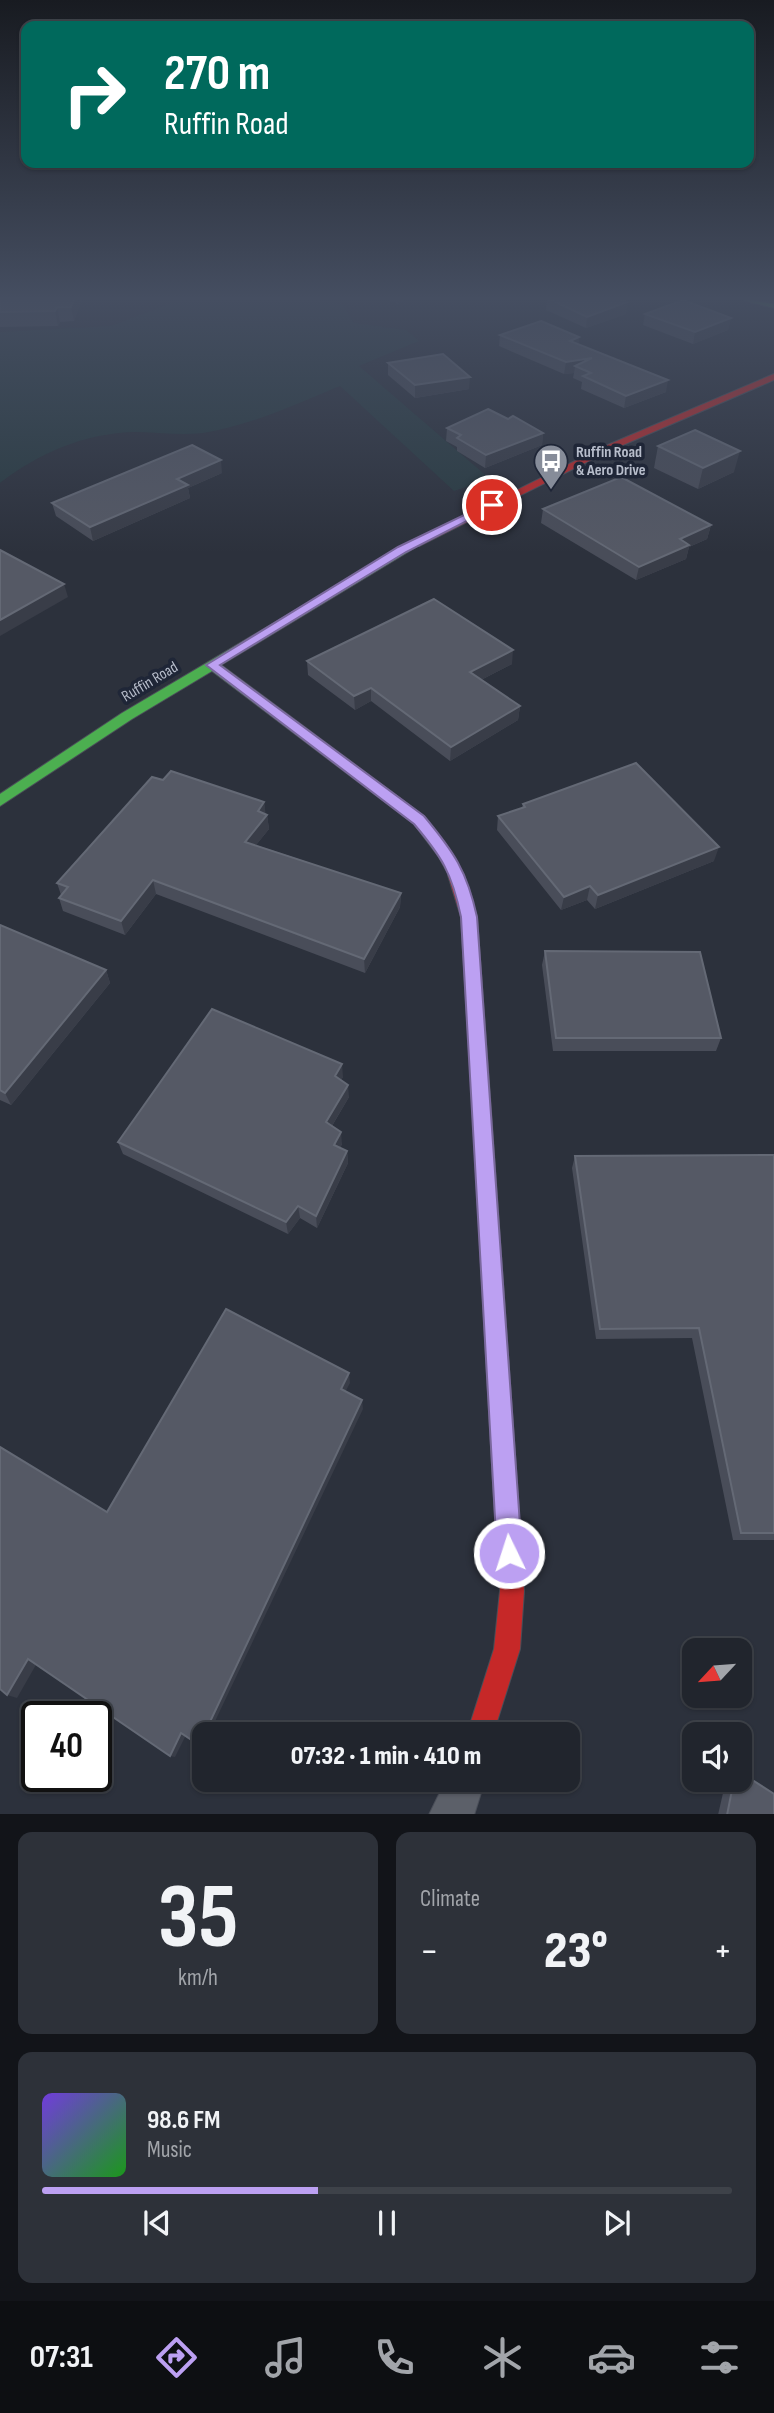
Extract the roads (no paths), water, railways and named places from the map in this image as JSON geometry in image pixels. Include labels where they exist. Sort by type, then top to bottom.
[{"type":"main road","name":"Ruffin Road","points":[[0,801],[127,716],[402,550],[606,449],[758,384]]},
{"type":"main road","points":[[212,665],[419,820],[445,851],[462,883],[469,917],[512,1591],[507,1649],[484,1722]]},
{"type":"street","points":[[450,1814],[459,1803],[462,1792]]},
{"type":"place","name":"Ruffin Road & Aero Drive","points":[[551,491]]}]
